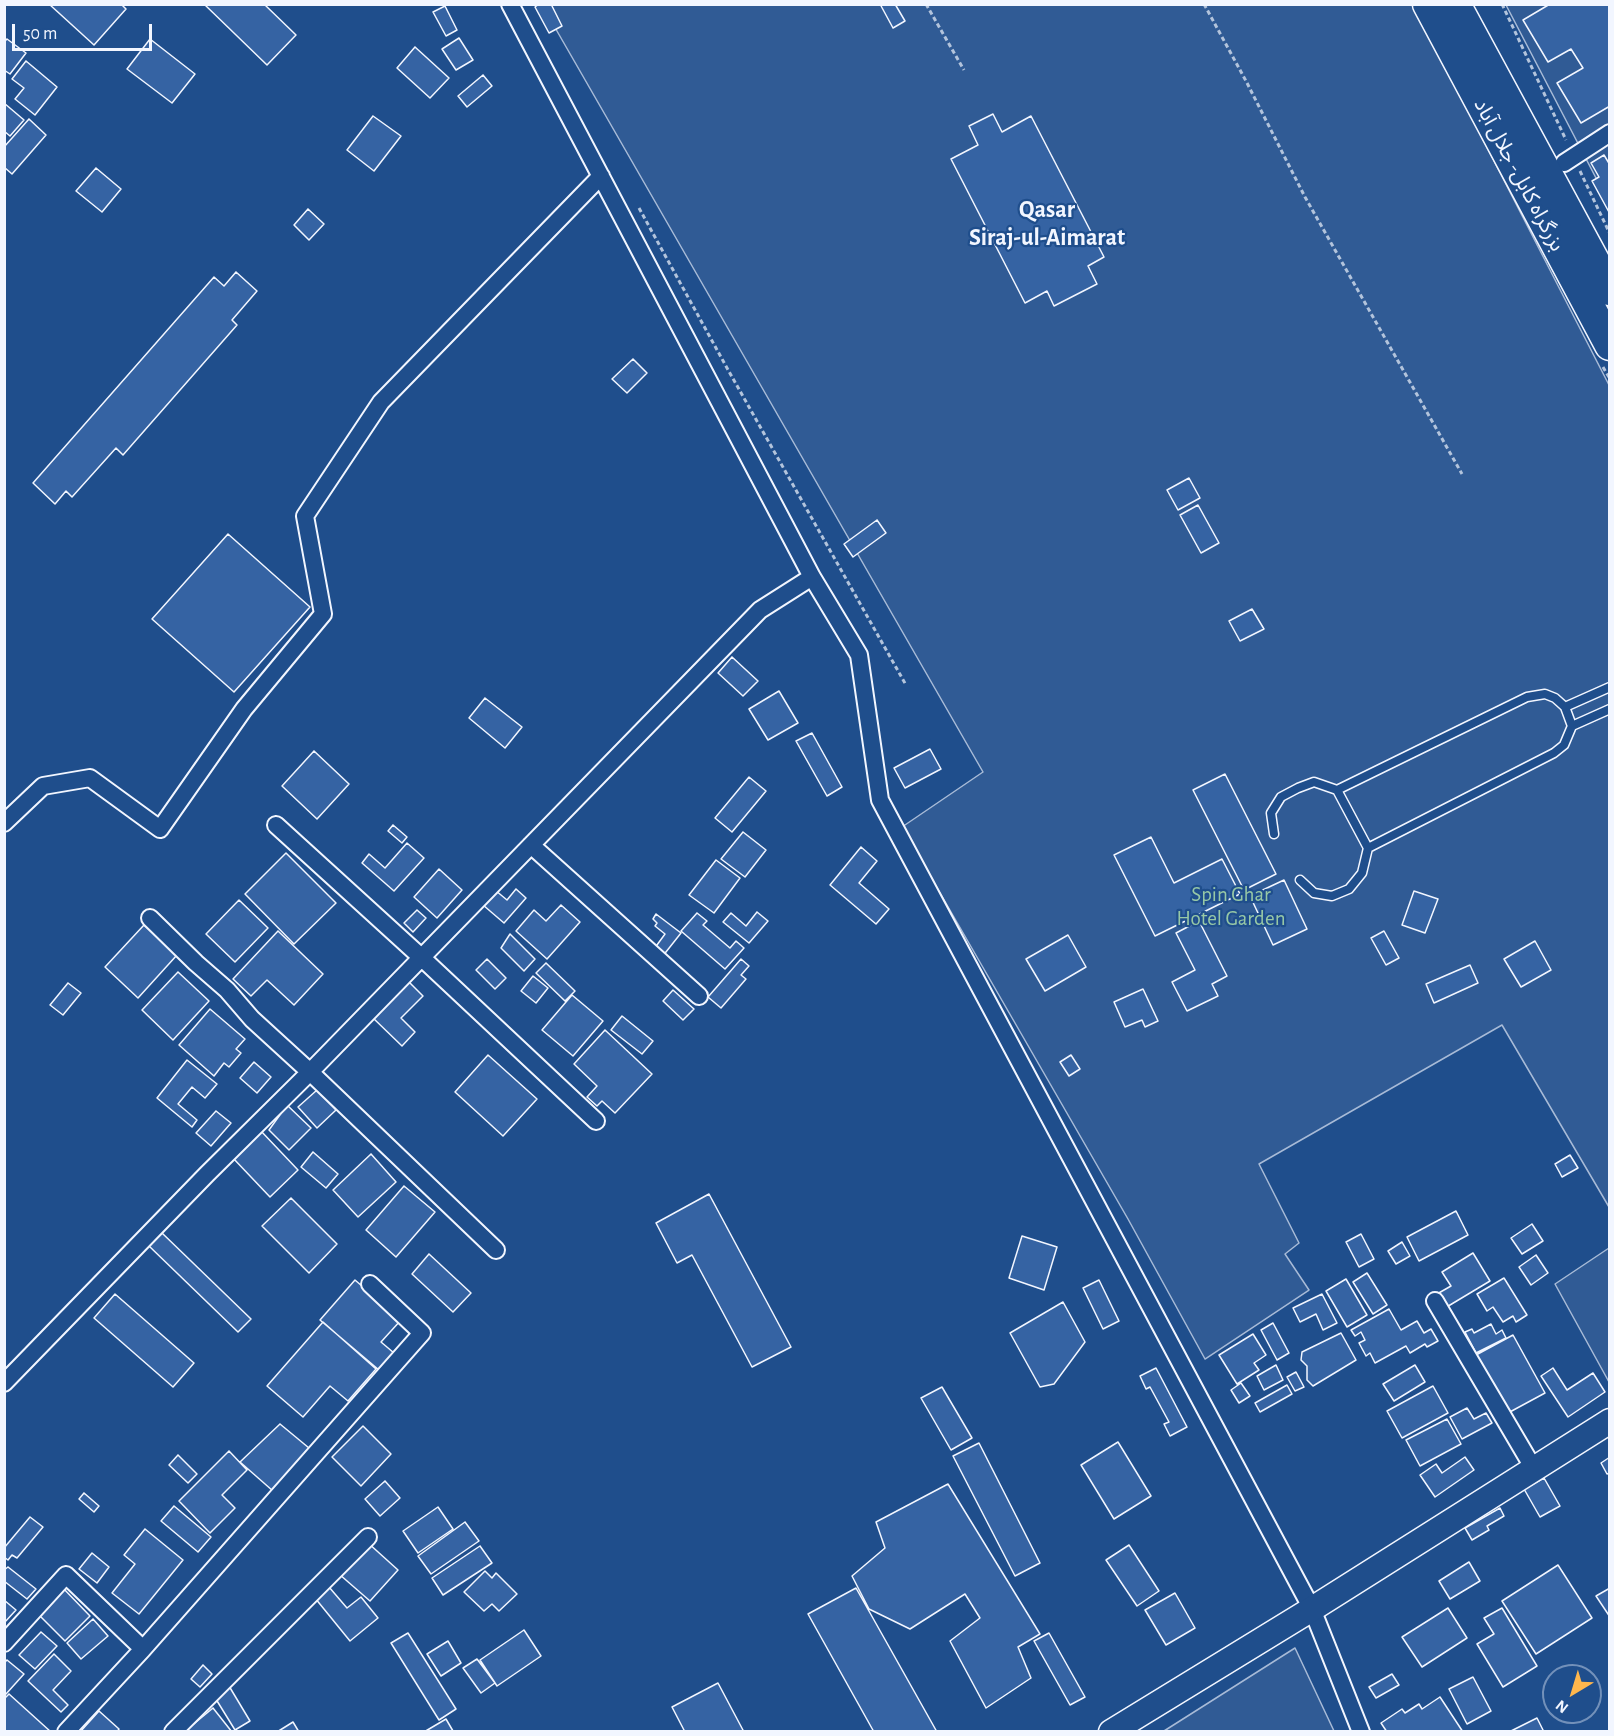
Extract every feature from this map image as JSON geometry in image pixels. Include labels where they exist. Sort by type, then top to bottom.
[{"type":"highway","name":"بزرگراه کابل- جلال آباد","points":[[1428,4],[1610,345]]},
{"type":"highway","name":"بزرگراه کابل- جلال آباد","points":[[1455,4],[1610,290]]},
{"type":"street","points":[[510,4],[812,577],[859,655],[880,800],[1312,1609],[1361,1731]]},
{"type":"street","points":[[1569,159],[1610,134]]},
{"type":"street","points":[[4,823],[43,786],[90,778],[160,829],[244,709],[323,614],[305,516],[381,402],[600,176]]},
{"type":"street","points":[[4,1383],[760,610],[812,577]]},
{"type":"street","points":[[276,825],[596,1121]]},
{"type":"street","points":[[531,845],[699,996]]},
{"type":"street","points":[[150,918],[227,990],[252,1019],[496,1250]]},
{"type":"street","points":[[66,1731],[143,1649],[422,1333],[370,1284]]},
{"type":"street","points":[[1435,1301],[1534,1468]]},
{"type":"street","points":[[1111,1731],[1312,1609],[1610,1421]]},
{"type":"street","points":[[173,1731],[368,1537]]},
{"type":"street","points":[[4,1643],[66,1575],[143,1649]]},
{"type":"lane","points":[[1564,707],[1610,687]]},
{"type":"lane","points":[[1338,790],[1527,697],[1545,694],[1555,698],[1564,707],[1572,726]]},
{"type":"lane","points":[[1368,848],[1554,753],[1564,745],[1572,726],[1610,709]]},
{"type":"lane","points":[[1274,834],[1271,813],[1281,798],[1314,782],[1338,790],[1368,848],[1362,873],[1349,889],[1332,896],[1314,893],[1300,880]]},
{"type":"path","points":[[926,4],[964,70]]},
{"type":"path","points":[[1204,4],[1305,197],[1462,474]]},
{"type":"path","points":[[1502,4],[1569,159],[1610,234]]},
{"type":"path","points":[[636,202],[732,379],[906,685]]},
{"type":"shaded area","points":[[542,5],[1414,5],[1609,385],[1609,1207],[1502,1025],[1259,1164],[1299,1243],[1285,1254],[1309,1290],[1205,1359],[1128,1219],[902,827],[983,772]]},
{"type":"shaded area","points":[[1506,5],[1609,5],[1609,203]]},
{"type":"shaded area","points":[[1609,1248],[1609,1382],[1555,1284]]},
{"type":"shaded area","points":[[1295,1648],[1334,1731],[1164,1731]]},
{"type":"building","points":[[49,4],[121,4],[126,9],[94,45]]},
{"type":"building","points":[[204,4],[264,4],[296,35],[267,65]]},
{"type":"building","points":[[539,4],[551,4],[562,26],[549,33],[535,7]]},
{"type":"building","points":[[880,4],[895,4],[905,21],[893,28]]},
{"type":"building","points":[[1550,4],[1610,4],[1610,106],[1581,123],[1557,83],[1583,68],[1571,49],[1548,62],[1523,20]]},
{"type":"building","points":[[445,6],[457,30],[446,36],[433,12]]},
{"type":"building","points":[[459,38],[473,60],[456,70],[442,49]]},
{"type":"building","points":[[7,39],[26,53],[10,74],[4,70],[4,42]]},
{"type":"building","points":[[150,39],[195,74],[172,103],[127,69]]},
{"type":"building","points":[[415,47],[449,78],[430,98],[397,68]]},
{"type":"building","points":[[26,61],[57,87],[35,115],[15,99],[24,88],[12,79]]},
{"type":"building","points":[[483,75],[492,86],[467,107],[458,96]]},
{"type":"building","points":[[4,103],[24,120],[10,136],[4,131]]},
{"type":"building","points":[[993,114],[1002,132],[1031,116],[1104,257],[1088,266],[1097,284],[1054,306],[1047,291],[1025,303],[951,159],[978,145],[969,126]]},
{"type":"building","points":[[373,116],[401,136],[374,171],[347,150]]},
{"type":"building","points":[[29,119],[46,135],[12,174],[4,167],[4,147]]},
{"type":"building","points":[[1604,155],[1610,165],[1610,214],[1592,181],[1599,177],[1591,163]]},
{"type":"building","points":[[96,168],[121,189],[102,212],[76,191]]},
{"type":"building","points":[[308,209],[324,224],[309,240],[294,225]]},
{"type":"building","points":[[236,272],[257,291],[232,320],[237,325],[123,455],[116,448],[72,497],[66,491],[55,504],[33,483],[214,277],[224,286]]},
{"type":"building","points":[[633,359],[647,373],[627,393],[612,379]]},
{"type":"building","points":[[1189,478],[1200,498],[1178,510],[1167,490]]},
{"type":"building","points":[[1198,505],[1219,543],[1201,553],[1180,515]]},
{"type":"building","points":[[877,520],[886,533],[853,557],[844,544]]},
{"type":"building","points":[[228,534],[310,607],[234,692],[152,619]]},
{"type":"building","points":[[1252,609],[1264,629],[1240,641],[1229,621]]},
{"type":"building","points":[[732,657],[758,681],[743,696],[718,673]]},
{"type":"building","points":[[779,691],[798,723],[768,740],[749,709]]},
{"type":"building","points":[[485,698],[522,727],[505,748],[469,718]]},
{"type":"building","points":[[812,733],[842,787],[827,796],[796,741]]},
{"type":"building","points":[[930,749],[941,769],[905,788],[894,768]]},
{"type":"building","points":[[314,751],[349,784],[317,819],[282,786]]},
{"type":"building","points":[[1225,774],[1276,874],[1244,890],[1193,790]]},
{"type":"building","points":[[749,777],[766,791],[732,832],[715,818]]},
{"type":"building","points":[[393,825],[407,837],[402,843],[388,831]]},
{"type":"building","points":[[743,832],[766,850],[745,877],[721,859]]},
{"type":"building","points":[[1151,837],[1174,883],[1222,859],[1240,894],[1155,936],[1114,855]]},
{"type":"building","points":[[407,843],[424,858],[394,891],[362,863],[369,854],[385,868]]},
{"type":"building","points":[[861,847],[877,861],[859,883],[889,909],[876,924],[830,885]]},
{"type":"building","points":[[286,853],[336,903],[294,944],[245,894]]},
{"type":"building","points":[[716,860],[740,878],[714,913],[689,895]]},
{"type":"building","points":[[439,869],[462,890],[437,918],[414,897]]},
{"type":"building","points":[[1284,880],[1307,929],[1273,945],[1250,896]]},
{"type":"building","points":[[516,889],[526,898],[504,923],[483,905],[495,890],[507,900]]},
{"type":"building","points":[[1414,891],[1438,899],[1425,933],[1402,925]]},
{"type":"building","points":[[239,900],[268,928],[235,962],[206,934]]},
{"type":"building","points":[[561,905],[580,922],[547,959],[516,931],[534,910],[546,921]]},
{"type":"building","points":[[417,910],[426,918],[413,932],[404,923]]},
{"type":"building","points":[[757,912],[768,921],[749,943],[723,922],[731,913],[746,926]]},
{"type":"building","points":[[697,913],[707,921],[703,925],[730,948],[736,941],[744,948],[725,969],[681,931]]},
{"type":"building","points":[[656,914],[681,933],[662,957],[654,949],[665,934],[655,926],[657,923],[653,919]]},
{"type":"building","points":[[1199,921],[1227,976],[1212,984],[1218,996],[1187,1011],[1172,982],[1195,970],[1176,933]]},
{"type":"building","points":[[144,925],[177,955],[138,998],[105,967]]},
{"type":"building","points":[[278,931],[323,974],[294,1005],[267,980],[251,996],[233,979]]},
{"type":"building","points":[[1384,931],[1399,958],[1386,965],[1371,938]]},
{"type":"building","points":[[510,934],[535,959],[524,971],[501,948]]},
{"type":"building","points":[[1068,935],[1086,967],[1045,991],[1026,959]]},
{"type":"building","points":[[1535,941],[1551,970],[1521,987],[1504,959]]},
{"type":"building","points":[[487,959],[506,978],[495,989],[476,970]]},
{"type":"building","points":[[741,959],[749,966],[741,975],[746,979],[721,1008],[708,997]]},
{"type":"building","points":[[546,963],[575,991],[565,1001],[536,973]]},
{"type":"building","points":[[1470,965],[1478,983],[1434,1003],[1426,984]]},
{"type":"building","points":[[178,972],[209,1001],[173,1040],[142,1010]]},
{"type":"building","points":[[533,976],[548,988],[536,1003],[521,991]]},
{"type":"building","points":[[408,981],[423,996],[401,1018],[415,1032],[402,1046],[372,1017]]},
{"type":"building","points":[[68,983],[81,993],[63,1015],[50,1005]]},
{"type":"building","points":[[1143,989],[1158,1021],[1145,1027],[1142,1020],[1125,1027],[1114,1002]]},
{"type":"building","points":[[673,990],[694,1009],[683,1020],[663,1001]]},
{"type":"building","points":[[572,995],[603,1021],[573,1056],[542,1030]]},
{"type":"building","points":[[210,1009],[245,1039],[236,1049],[241,1053],[229,1067],[224,1063],[214,1076],[179,1045]]},
{"type":"building","points":[[622,1016],[653,1041],[642,1054],[611,1030]]},
{"type":"building","points":[[605,1030],[652,1074],[615,1113],[602,1101],[597,1106],[587,1097],[597,1086],[574,1064]]},
{"type":"building","points":[[488,1055],[537,1099],[503,1136],[455,1092]]},
{"type":"building","points":[[1071,1055],[1080,1069],[1069,1076],[1060,1062]]},
{"type":"building","points":[[187,1060],[217,1084],[205,1098],[192,1087],[178,1104],[197,1120],[192,1127],[157,1098]]},
{"type":"building","points":[[254,1062],[271,1077],[257,1093],[240,1078]]},
{"type":"building","points":[[317,1090],[336,1110],[317,1128],[298,1107]]},
{"type":"building","points":[[287,1105],[311,1128],[289,1150],[269,1130]]},
{"type":"building","points":[[216,1111],[231,1123],[211,1146],[196,1133]]},
{"type":"building","points":[[260,1130],[298,1170],[270,1197],[232,1157]]},
{"type":"building","points":[[313,1152],[338,1174],[326,1188],[301,1167]]},
{"type":"building","points":[[371,1154],[396,1182],[358,1217],[333,1190]]},
{"type":"building","points":[[1570,1155],[1578,1168],[1562,1177],[1555,1164]]},
{"type":"building","points":[[404,1186],[435,1212],[396,1257],[366,1230]]},
{"type":"building","points":[[709,1194],[791,1347],[752,1367],[692,1255],[677,1263],[656,1223]]},
{"type":"building","points":[[291,1198],[337,1244],[309,1273],[262,1226]]},
{"type":"building","points":[[1456,1211],[1468,1235],[1419,1261],[1407,1237]]},
{"type":"building","points":[[1532,1224],[1543,1241],[1522,1254],[1511,1238]]},
{"type":"building","points":[[162,1233],[251,1319],[238,1332],[149,1246]]},
{"type":"building","points":[[1361,1234],[1374,1259],[1359,1267],[1346,1242]]},
{"type":"building","points":[[1022,1236],[1057,1247],[1044,1290],[1009,1278]]},
{"type":"building","points":[[1402,1242],[1410,1256],[1396,1264],[1388,1251]]},
{"type":"building","points":[[1473,1253],[1490,1281],[1445,1308],[1437,1294],[1451,1286],[1442,1272]]},
{"type":"building","points":[[429,1254],[471,1293],[453,1312],[412,1274]]},
{"type":"building","points":[[1536,1255],[1548,1273],[1531,1285],[1519,1267]]},
{"type":"building","points":[[1367,1273],[1387,1305],[1373,1314],[1353,1282]]},
{"type":"building","points":[[1504,1278],[1527,1315],[1516,1322],[1513,1316],[1503,1322],[1493,1307],[1487,1311],[1477,1294]]},
{"type":"building","points":[[1346,1279],[1367,1315],[1347,1327],[1326,1291]]},
{"type":"building","points":[[355,1280],[401,1320],[381,1342],[394,1353],[379,1370],[320,1320]]},
{"type":"building","points":[[1099,1280],[1119,1321],[1103,1329],[1083,1288]]},
{"type":"building","points":[[115,1294],[194,1363],[173,1387],[94,1318]]},
{"type":"building","points":[[1322,1294],[1337,1323],[1323,1330],[1316,1314],[1300,1322],[1293,1308]]},
{"type":"building","points":[[1063,1302],[1085,1342],[1054,1384],[1040,1387],[1010,1333]]},
{"type":"building","points":[[1389,1309],[1401,1330],[1417,1321],[1424,1333],[1431,1329],[1438,1341],[1427,1347],[1425,1344],[1410,1353],[1406,1346],[1375,1363],[1370,1353],[1366,1356],[1359,1343],[1365,1340],[1361,1332],[1355,1336],[1351,1330]]},
{"type":"building","points":[[323,1322],[376,1369],[348,1401],[330,1386],[303,1417],[267,1386]]},
{"type":"building","points":[[1273,1323],[1289,1353],[1277,1360],[1261,1330]]},
{"type":"building","points":[[1491,1324],[1496,1334],[1502,1330],[1506,1338],[1476,1353],[1465,1332],[1472,1329],[1474,1333]]},
{"type":"building","points":[[1341,1333],[1356,1360],[1313,1386],[1307,1380],[1307,1366],[1301,1360],[1302,1352]]},
{"type":"building","points":[[1253,1334],[1266,1355],[1254,1363],[1259,1370],[1237,1384],[1219,1355]]},
{"type":"building","points":[[1513,1335],[1545,1393],[1508,1413],[1476,1355]]},
{"type":"building","points":[[1276,1365],[1283,1380],[1264,1390],[1257,1376]]},
{"type":"building","points":[[1415,1365],[1425,1382],[1394,1401],[1383,1384]]},
{"type":"building","points":[[1156,1368],[1187,1427],[1170,1436],[1164,1424],[1169,1422],[1150,1387],[1146,1389],[1140,1376]]},
{"type":"building","points":[[1553,1368],[1567,1390],[1593,1373],[1605,1392],[1568,1417],[1541,1376]]},
{"type":"building","points":[[1296,1372],[1304,1387],[1295,1391],[1287,1377]]},
{"type":"building","points":[[1241,1383],[1250,1396],[1239,1403],[1231,1390]]},
{"type":"building","points":[[1287,1385],[1292,1394],[1260,1412],[1255,1403]]},
{"type":"building","points":[[1433,1386],[1448,1413],[1402,1438],[1387,1411]]},
{"type":"building","points":[[942,1387],[972,1438],[951,1450],[921,1398]]},
{"type":"building","points":[[1467,1408],[1474,1419],[1486,1413],[1492,1423],[1462,1439],[1450,1417]]},
{"type":"building","points":[[1447,1419],[1461,1444],[1420,1466],[1406,1440]]},
{"type":"building","points":[[280,1424],[309,1448],[273,1491],[240,1462]]},
{"type":"building","points":[[363,1426],[391,1454],[361,1486],[332,1457]]},
{"type":"building","points":[[1118,1442],[1151,1496],[1114,1519],[1081,1465]]},
{"type":"building","points":[[979,1443],[1040,1563],[1015,1576],[953,1456]]},
{"type":"building","points":[[229,1451],[247,1470],[222,1495],[235,1508],[210,1533],[179,1501]]},
{"type":"building","points":[[178,1455],[197,1474],[188,1483],[169,1465]]},
{"type":"building","points":[[1465,1457],[1474,1470],[1435,1497],[1420,1475],[1436,1464],[1442,1473]]},
{"type":"building","points":[[1610,1457],[1610,1473],[1607,1474],[1601,1463]]},
{"type":"building","points":[[1544,1478],[1560,1506],[1540,1517],[1524,1489]]},
{"type":"building","points":[[385,1481],[400,1498],[380,1516],[365,1499]]},
{"type":"building","points":[[948,1484],[1040,1634],[1018,1647],[1031,1678],[986,1708],[950,1641],[980,1618],[965,1594],[910,1629],[869,1609],[852,1576],[885,1548],[876,1522]]},
{"type":"building","points":[[84,1493],[99,1506],[94,1512],[79,1499]]},
{"type":"building","points":[[174,1506],[211,1537],[198,1552],[161,1521]]},
{"type":"building","points":[[438,1507],[453,1529],[418,1553],[403,1531]]},
{"type":"building","points":[[1500,1508],[1504,1516],[1487,1526],[1489,1530],[1472,1540],[1465,1528]]},
{"type":"building","points":[[30,1517],[43,1527],[17,1558],[12,1555],[8,1560],[4,1557],[4,1548]]},
{"type":"building","points":[[465,1522],[479,1541],[431,1574],[418,1556]]},
{"type":"building","points":[[145,1529],[183,1560],[139,1614],[112,1593],[135,1564],[124,1555]]},
{"type":"building","points":[[367,1542],[398,1570],[370,1601],[339,1574]]},
{"type":"building","points":[[1129,1545],[1159,1591],[1137,1606],[1106,1560]]},
{"type":"building","points":[[480,1546],[492,1563],[443,1595],[432,1578]]},
{"type":"building","points":[[92,1553],[109,1567],[97,1583],[79,1569]]},
{"type":"building","points":[[1469,1562],[1480,1581],[1450,1599],[1439,1581]]},
{"type":"building","points":[[1558,1565],[1592,1618],[1536,1654],[1502,1601]]},
{"type":"building","points":[[8,1567],[36,1589],[27,1599],[4,1581],[4,1570]]},
{"type":"building","points":[[485,1571],[492,1578],[496,1573],[517,1594],[499,1611],[492,1604],[484,1611],[464,1592]]},
{"type":"building","points":[[62,1587],[90,1616],[65,1641],[37,1613]]},
{"type":"building","points":[[329,1587],[347,1608],[361,1597],[378,1618],[350,1641],[315,1598]]},
{"type":"building","points":[[856,1588],[937,1732],[874,1732],[808,1614]]},
{"type":"building","points":[[1610,1588],[1610,1617],[1596,1596]]},
{"type":"building","points":[[1175,1593],[1195,1628],[1166,1645],[1145,1610]]},
{"type":"building","points":[[4,1600],[16,1610],[4,1623]]},
{"type":"building","points":[[1448,1608],[1467,1638],[1422,1667],[1402,1637]]},
{"type":"building","points":[[1502,1608],[1537,1666],[1503,1687],[1477,1644],[1494,1634],[1484,1618]]},
{"type":"building","points":[[93,1619],[108,1636],[81,1659],[67,1643]]},
{"type":"building","points":[[524,1630],[541,1656],[497,1686],[480,1660]]},
{"type":"building","points":[[41,1632],[57,1646],[35,1669],[19,1655]]},
{"type":"building","points":[[408,1633],[456,1709],[439,1720],[391,1643]]},
{"type":"building","points":[[1049,1633],[1085,1697],[1070,1705],[1034,1641]]},
{"type":"building","points":[[448,1641],[461,1663],[441,1676],[427,1654]]},
{"type":"building","points":[[54,1654],[71,1671],[53,1690],[68,1705],[61,1712],[28,1681]]},
{"type":"building","points":[[477,1659],[495,1683],[481,1693],[463,1668]]},
{"type":"building","points":[[7,1660],[24,1674],[6,1694],[4,1692],[4,1663]]},
{"type":"building","points":[[203,1665],[212,1674],[200,1687],[191,1679]]},
{"type":"building","points":[[1392,1674],[1399,1685],[1376,1698],[1369,1687]]},
{"type":"building","points":[[1473,1677],[1491,1711],[1467,1724],[1449,1689]]},
{"type":"building","points":[[718,1683],[744,1732],[685,1732],[672,1707]]},
{"type":"building","points":[[229,1686],[250,1721],[235,1730],[214,1696]]},
{"type":"building","points":[[9,1694],[51,1732],[4,1732],[4,1699]]},
{"type":"building","points":[[1440,1697],[1463,1732],[1387,1732],[1381,1723],[1402,1709],[1405,1713],[1419,1704],[1422,1709]]},
{"type":"building","points":[[213,1708],[232,1732],[184,1732]]},
{"type":"building","points":[[99,1711],[119,1729],[117,1732],[80,1732]]},
{"type":"building","points":[[1537,1718],[1544,1732],[1509,1732]]},
{"type":"building","points":[[446,1719],[452,1732],[424,1732]]},
{"type":"building","points":[[293,1722],[299,1732],[277,1732]]},
{"type":"district","name":"Qasar Siraj-ul-Aimarat","points":[[1047,224]]},
{"type":"park label","name":"Spin Ghar Hotel Garden","points":[[1231,907]]}]
